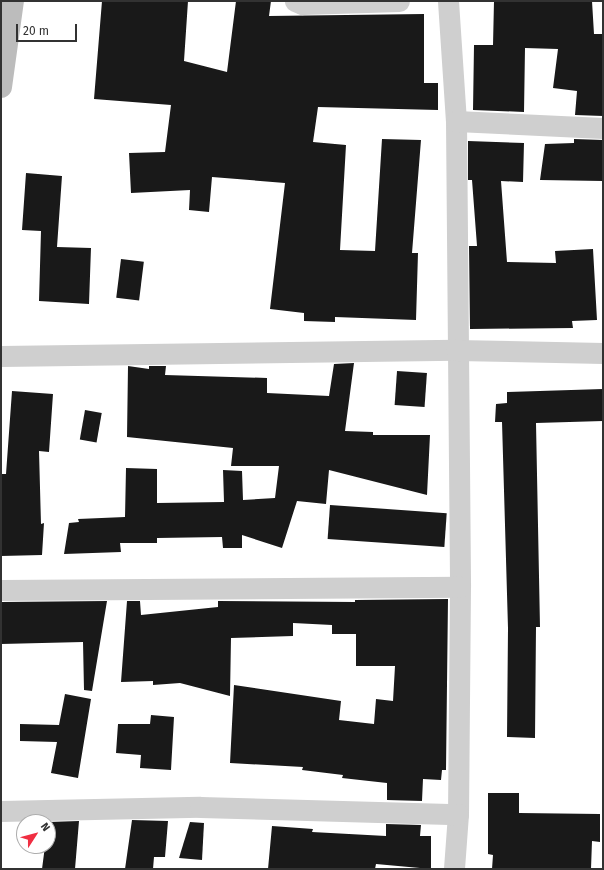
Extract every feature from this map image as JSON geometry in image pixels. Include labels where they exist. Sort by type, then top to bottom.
[{"type":"main road","points":[[1,87],[13,1]]},
{"type":"street","points":[[295,1],[302,4],[398,1]]},
{"type":"street","points":[[448,1],[456,121],[456,350],[460,587],[458,814],[454,869]]},
{"type":"street","points":[[456,121],[603,128]]},
{"type":"street","points":[[1,356],[456,350],[603,353]]},
{"type":"street","points":[[1,590],[460,587]]},
{"type":"street","points":[[1,811],[200,807],[458,814]]},
{"type":"building","points":[[102,1],[188,1],[184,61],[227,72],[236,1],[271,1],[269,16],[424,14],[424,83],[438,83],[438,110],[318,107],[313,142],[346,145],[340,250],[375,251],[382,139],[421,140],[412,253],[418,253],[416,320],[335,317],[335,322],[304,321],[304,313],[270,309],[285,183],[212,177],[209,212],[189,210],[190,190],[131,193],[129,153],[165,152],[171,105],[94,99]]},
{"type":"building","points":[[494,1],[592,1],[594,34],[603,34],[603,116],[575,115],[577,91],[553,88],[558,49],[525,48],[524,112],[473,110],[474,45],[493,45]]},
{"type":"building","points":[[574,139],[603,140],[603,181],[540,180],[545,144],[574,143]]},
{"type":"building","points":[[468,141],[524,143],[523,182],[501,181],[507,262],[556,263],[555,251],[593,249],[597,320],[572,321],[573,328],[470,329],[469,246],[477,246],[472,180],[468,180]]},
{"type":"building","points":[[26,173],[62,176],[57,247],[91,248],[89,304],[39,301],[41,231],[22,230]]},
{"type":"building","points":[[121,259],[144,262],[139,301],[116,298]]},
{"type":"building","points":[[354,363],[345,431],[373,432],[373,435],[430,435],[427,495],[329,470],[326,504],[297,501],[282,548],[242,535],[242,548],[223,548],[222,537],[157,538],[157,543],[120,543],[121,552],[64,554],[69,523],[79,522],[78,519],[125,517],[126,468],[157,469],[157,503],[224,502],[223,470],[242,471],[243,500],[275,498],[279,466],[231,466],[233,448],[127,437],[128,366],[149,369],[149,366],[166,366],[165,375],[267,378],[267,393],[329,396],[334,364]]},
{"type":"building","points":[[397,371],[427,373],[425,407],[395,405]]},
{"type":"building","points":[[603,389],[603,421],[536,423],[540,627],[536,627],[535,738],[507,737],[508,628],[502,422],[495,422],[496,404],[507,403],[507,392]]},
{"type":"building","points":[[12,391],[53,394],[49,452],[39,451],[41,524],[44,523],[42,555],[1,556],[1,474],[6,474]]},
{"type":"building","points":[[85,410],[102,413],[97,442],[80,440]]},
{"type":"building","points":[[330,505],[447,513],[444,547],[328,539]]},
{"type":"building","points":[[448,599],[446,770],[442,770],[441,780],[423,779],[422,801],[387,800],[387,783],[342,778],[343,775],[302,770],[303,767],[230,763],[234,685],[341,701],[339,720],[374,724],[376,699],[393,701],[395,666],[356,666],[356,634],[332,634],[332,625],[293,623],[293,636],[231,638],[230,696],[180,683],[153,685],[153,681],[121,682],[127,601],[140,601],[141,615],[218,607],[218,601],[355,602],[355,600]]},
{"type":"building","points":[[107,601],[92,691],[84,690],[83,642],[1,644],[1,602]]},
{"type":"building","points":[[65,694],[91,699],[78,778],[51,773],[57,742],[20,741],[20,724],[59,725]]},
{"type":"building","points":[[151,715],[174,717],[171,770],[140,768],[141,755],[116,753],[118,724],[150,724]]},
{"type":"building","points":[[488,793],[519,793],[519,813],[600,814],[600,842],[592,841],[591,869],[492,869],[493,855],[488,854]]},
{"type":"building","points":[[132,820],[168,821],[165,857],[154,857],[153,869],[125,869]]},
{"type":"building","points":[[79,821],[75,869],[42,869],[44,854],[56,854],[56,822]]},
{"type":"building","points":[[190,822],[204,823],[202,860],[179,858]]},
{"type":"building","points":[[386,824],[421,825],[420,836],[431,836],[431,869],[376,864],[375,869],[268,869],[272,826],[313,829],[312,832],[386,836]]}]
